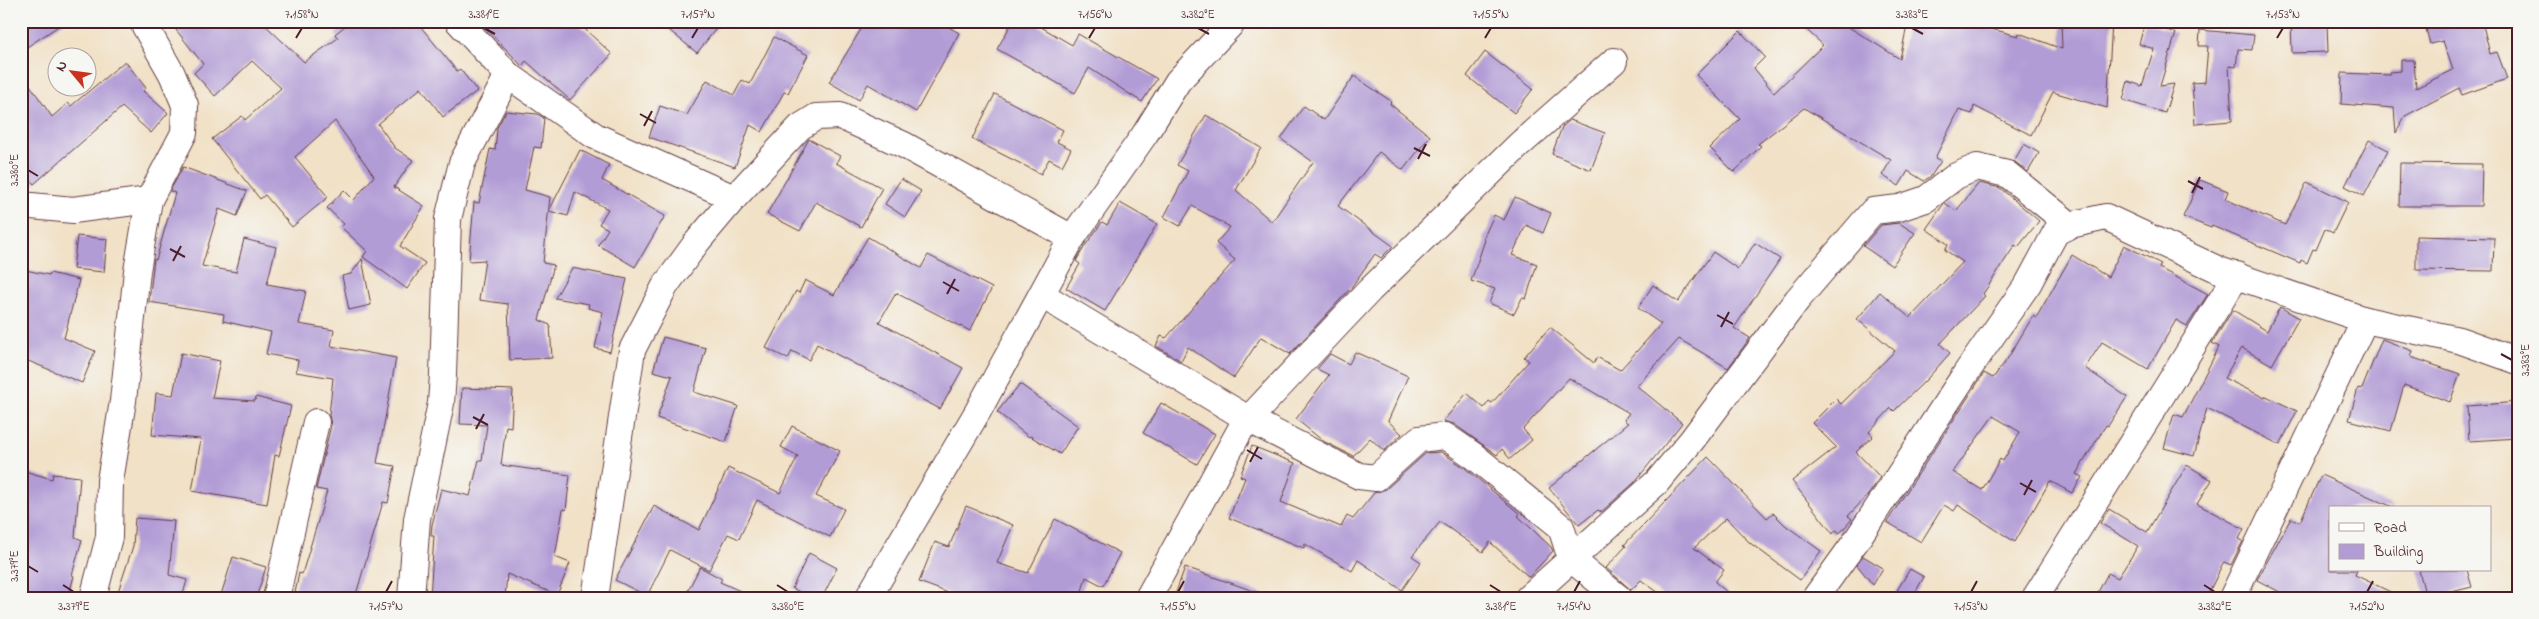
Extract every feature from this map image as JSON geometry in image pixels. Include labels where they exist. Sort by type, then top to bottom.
[{"type":"street","points":[[93,598],[110,537],[110,481],[123,401],[137,271],[149,200],[184,133],[184,105],[172,74],[142,21]]},
{"type":"street","points":[[458,21],[508,75],[595,136],[734,198]]},
{"type":"street","points":[[868,598],[978,411],[1072,238],[1146,134],[1178,81],[1234,21]]},
{"type":"street","points":[[1148,598],[1248,419],[1370,290],[1519,145],[1614,61]]},
{"type":"street","points":[[411,598],[417,519],[444,375],[448,219],[462,162],[508,75]]},
{"type":"street","points":[[595,598],[632,350],[665,286],[734,198],[800,127],[816,117],[840,116],[904,145],[1072,238]]},
{"type":"street","points":[[1528,598],[1657,482],[1692,440],[1796,300],[1874,210],[1899,208],[1926,199],[1956,176],[1977,167],[2007,174],[2070,225]]},
{"type":"street","points":[[21,205],[73,210],[149,200]]},
{"type":"street","points":[[1815,598],[2028,284],[2056,232],[2070,225],[2106,217],[2219,270],[2365,320],[2459,340],[2518,361]]},
{"type":"street","points":[[2035,598],[2237,275]]},
{"type":"street","points":[[1042,295],[1248,419],[1359,476],[1376,478],[1418,439],[1445,436],[1474,456],[1561,527],[1571,559],[1619,598]]},
{"type":"street","points":[[2232,598],[2365,320]]},
{"type":"street","points":[[276,598],[316,422]]},
{"type":"building","points":[[21,21],[66,21],[21,51]]},
{"type":"building","points":[[169,21],[261,21],[304,62],[338,38],[335,34],[351,21],[416,21],[457,71],[460,69],[477,91],[443,117],[421,88],[378,124],[395,148],[413,160],[394,187],[424,206],[400,246],[425,263],[407,289],[363,257],[367,251],[341,227],[344,224],[327,208],[344,190],[354,200],[374,176],[335,121],[295,157],[328,197],[292,227],[265,195],[260,199],[212,139],[242,116],[245,120],[281,88],[252,61],[215,96],[194,73],[203,64]]},
{"type":"building","points":[[479,21],[576,21],[612,54],[570,100],[526,61],[522,66]]},
{"type":"building","points":[[658,21],[722,21],[697,53]]},
{"type":"building","points":[[866,21],[939,21],[959,33],[916,112],[868,84],[859,100],[829,82]]},
{"type":"building","points":[[1013,21],[1031,21],[1072,45],[1078,34],[1157,79],[1142,102],[1089,68],[1075,93],[997,49]]},
{"type":"building","points":[[1797,21],[1839,21],[1900,59],[1908,21],[1962,21],[2018,36],[2019,33],[2062,49],[2061,21],[2112,21],[2107,108],[2053,92],[2031,135],[1974,106],[1972,114],[1959,110],[1935,158],[1941,161],[1931,176],[1924,181],[1908,171],[1899,186],[1882,175],[1891,160],[1804,108],[1758,144],[1761,146],[1734,172],[1710,148],[1740,119],[1696,75],[1740,31],[1765,57],[1754,68],[1774,93],[1823,45]]},
{"type":"building","points":[[2291,21],[2327,21],[2328,52],[2292,53]]},
{"type":"building","points":[[2424,21],[2482,21],[2490,54],[2497,52],[2507,79],[2462,95],[2459,88],[2405,116],[2396,133],[2394,108],[2341,104],[2342,73],[2390,75],[2390,72],[2401,71],[2401,60],[2414,60],[2416,88],[2453,70],[2443,41],[2430,44]]},
{"type":"building","points":[[2145,23],[2176,33],[2160,86],[2174,84],[2165,113],[2123,100],[2128,81],[2142,86],[2154,49],[2139,44]]},
{"type":"building","points":[[2200,30],[2254,35],[2252,50],[2238,49],[2236,67],[2229,66],[2232,121],[2195,124],[2192,83],[2205,82],[2208,46],[2199,46]]},
{"type":"building","points":[[774,37],[808,55],[788,93],[784,92],[762,132],[750,125],[735,167],[649,137],[660,106],[687,115],[707,80],[734,95],[742,80],[750,84]]},
{"type":"building","points":[[1485,52],[1533,89],[1514,113],[1467,76]]},
{"type":"building","points":[[125,61],[146,88],[143,91],[168,113],[151,133],[122,107],[34,184],[21,170],[21,72],[52,117],[68,103],[71,106],[81,98],[98,98],[98,84]]},
{"type":"building","points":[[1354,76],[1391,101],[1390,104],[1430,136],[1403,170],[1379,152],[1338,206],[1393,246],[1381,258],[1375,254],[1350,289],[1290,354],[1261,337],[1234,378],[1188,347],[1181,361],[1156,346],[1161,336],[1166,338],[1235,260],[1216,243],[1230,227],[1192,206],[1180,226],[1164,217],[1188,171],[1177,165],[1206,115],[1261,148],[1236,190],[1272,222],[1313,162],[1281,139],[1304,106],[1324,120]]},
{"type":"building","points":[[995,94],[1063,130],[1057,142],[1071,149],[1062,166],[1049,159],[1041,174],[972,139]]},
{"type":"building","points":[[506,111],[537,114],[544,118],[541,148],[534,147],[525,190],[550,197],[543,263],[554,265],[539,320],[550,325],[552,358],[510,360],[508,304],[479,300],[485,260],[469,261],[474,202],[479,203],[490,149],[495,150],[497,128]]},
{"type":"building","points":[[1570,120],[1605,133],[1591,170],[1552,154],[1562,127]]},
{"type":"building","points":[[809,139],[840,156],[836,163],[882,188],[861,227],[816,202],[800,231],[767,214]]},
{"type":"building","points":[[2369,140],[2388,150],[2364,196],[2345,186]]},
{"type":"building","points":[[2024,144],[2039,153],[2028,172],[2014,161]]},
{"type":"building","points":[[580,150],[609,165],[602,180],[665,216],[635,267],[598,245],[608,229],[599,224],[608,209],[575,192],[568,216],[549,211]]},
{"type":"building","points":[[2400,163],[2482,164],[2481,206],[2399,206]]},
{"type":"building","points":[[183,167],[247,191],[237,216],[219,209],[202,266],[236,272],[244,239],[276,247],[267,284],[306,291],[299,324],[334,330],[331,346],[396,358],[377,463],[395,466],[388,503],[383,502],[355,598],[294,598],[299,573],[302,574],[327,491],[316,489],[331,425],[329,415],[333,378],[296,372],[298,360],[266,354],[271,332],[223,321],[224,314],[149,302],[154,259],[156,260],[175,193],[170,191]]},
{"type":"building","points":[[901,179],[921,191],[905,217],[885,204]]},
{"type":"building","points":[[2200,180],[2228,191],[2225,199],[2285,225],[2307,182],[2348,202],[2333,233],[2325,229],[2316,250],[2313,249],[2307,263],[2301,260],[2300,263],[2212,226],[2211,228],[2183,217]]},
{"type":"building","points":[[1979,183],[2000,188],[2039,221],[2018,247],[2015,245],[1983,294],[1985,296],[1940,344],[1950,353],[1927,379],[1894,411],[1891,408],[1869,432],[1873,436],[1856,452],[1880,477],[1869,494],[1848,516],[1852,519],[1840,533],[1836,530],[1833,534],[1792,481],[1836,447],[1812,423],[1836,399],[1841,404],[1895,351],[1857,319],[1880,292],[1910,318],[1963,262],[1945,250],[1948,244],[1926,229],[1945,203],[1956,211]]},
{"type":"building","points":[[1515,197],[1551,213],[1543,233],[1526,225],[1512,255],[1537,264],[1526,299],[1522,298],[1514,314],[1489,303],[1495,289],[1471,281],[1485,240],[1483,239],[1494,215],[1504,220]]},
{"type":"building","points":[[1120,203],[1157,224],[1105,311],[1066,288],[1080,264],[1076,261],[1085,246],[1102,222],[1107,225]]},
{"type":"building","points":[[1899,223],[1915,233],[1892,266],[1863,246],[1881,225]]},
{"type":"building","points":[[77,236],[107,239],[104,272],[73,269]]},
{"type":"building","points":[[2416,236],[2494,238],[2493,271],[2416,270]]},
{"type":"building","points":[[868,237],[921,268],[928,255],[992,288],[970,331],[896,293],[879,322],[963,368],[940,409],[817,344],[809,360],[792,351],[788,359],[766,348],[796,291],[799,293],[805,280],[834,295]]},
{"type":"building","points":[[1755,243],[1780,259],[1734,328],[1750,338],[1728,368],[1679,339],[1637,386],[1682,423],[1634,483],[1601,512],[1598,510],[1579,525],[1549,488],[1628,423],[1624,420],[1629,413],[1569,378],[1523,429],[1532,440],[1510,459],[1502,449],[1497,455],[1454,424],[1443,421],[1467,393],[1484,408],[1489,401],[1492,403],[1529,361],[1524,357],[1550,327],[1594,363],[1597,357],[1620,370],[1661,324],[1638,308],[1653,285],[1678,302],[1713,252],[1738,269]]},
{"type":"building","points":[[2124,245],[2161,264],[2159,268],[2208,294],[2187,326],[2176,320],[2148,369],[2102,342],[2085,368],[2127,397],[2108,426],[2106,425],[2076,474],[2082,477],[2072,493],[2050,481],[2015,542],[1958,505],[1954,511],[1944,505],[1921,542],[1887,522],[1984,373],[1993,378],[2008,358],[2033,316],[2036,318],[2072,255],[2108,277]],"holes":[[[1993,416],[2020,432],[2003,461],[2000,459],[1982,490],[1953,472]]]},
{"type":"building","points":[[362,259],[371,305],[349,310],[342,276],[351,274]]},
{"type":"building","points":[[572,268],[627,279],[610,352],[595,348],[603,312],[588,308],[589,304],[555,298]]},
{"type":"building","points":[[21,269],[79,280],[64,338],[95,351],[82,383],[21,358]]},
{"type":"building","points":[[2280,307],[2299,318],[2272,365],[2242,348],[2224,378],[2297,411],[2280,445],[2207,408],[2194,456],[2164,448],[2174,414],[2183,417],[2219,347],[2212,343],[2233,310],[2267,331]]},
{"type":"building","points":[[663,337],[706,348],[694,392],[738,406],[726,442],[657,418],[672,376],[653,371]]},
{"type":"building","points":[[2382,339],[2413,351],[2411,357],[2460,374],[2450,402],[2404,385],[2391,431],[2349,420],[2358,388],[2362,389]]},
{"type":"building","points":[[1355,352],[1408,376],[1388,421],[1402,434],[1384,451],[1370,438],[1353,456],[1323,441],[1296,419],[1329,375],[1317,369],[1330,354],[1349,364]]},
{"type":"building","points":[[181,353],[220,361],[212,398],[255,401],[256,397],[291,406],[279,456],[275,455],[267,504],[192,491],[201,439],[152,435],[156,393],[173,395]]},
{"type":"building","points":[[1020,384],[1078,426],[1060,454],[1029,437],[997,412]]},
{"type":"building","points":[[462,388],[513,390],[511,427],[506,426],[501,465],[570,475],[566,510],[563,509],[555,557],[570,563],[557,595],[507,574],[505,598],[430,598],[434,536],[431,536],[432,525],[441,489],[470,496],[479,460],[482,460],[487,425],[460,424]]},
{"type":"building","points":[[2518,402],[2518,438],[2469,441],[2467,406]]},
{"type":"building","points":[[1161,403],[1215,434],[1197,464],[1143,433]]},
{"type":"building","points":[[792,426],[840,451],[816,496],[844,509],[830,537],[757,500],[739,539],[728,534],[709,570],[670,550],[647,596],[615,580],[654,506],[699,530],[728,468],[780,493],[798,456],[781,447]]},
{"type":"building","points":[[1252,446],[1295,463],[1281,502],[1341,527],[1347,516],[1353,519],[1374,493],[1386,489],[1426,453],[1441,452],[1465,468],[1520,514],[1518,516],[1553,551],[1529,577],[1490,542],[1483,552],[1440,522],[1412,556],[1421,562],[1402,590],[1358,560],[1352,571],[1305,544],[1304,548],[1229,518],[1245,478],[1240,476]]},
{"type":"building","points":[[1708,457],[1767,518],[1773,513],[1785,525],[1821,551],[1800,580],[1750,543],[1726,518],[1694,548],[1724,570],[1715,582],[1734,598],[1666,598],[1641,580],[1631,590],[1606,568],[1626,546],[1624,545]]},
{"type":"building","points":[[2187,465],[2212,480],[2197,504],[2244,529],[2239,539],[2243,541],[2231,565],[2224,562],[2206,598],[2095,598],[2108,573],[2118,578],[2138,546],[2100,523],[2109,509],[2147,532]]},
{"type":"building","points":[[21,470],[52,479],[53,474],[80,477],[75,537],[82,540],[72,575],[74,576],[68,598],[21,598]]},
{"type":"building","points":[[2321,475],[2391,506],[2329,506],[2329,572],[2356,572],[2355,575],[2403,598],[2291,598],[2257,580],[2291,518],[2300,522]]},
{"type":"building","points":[[966,506],[1013,525],[997,563],[1028,573],[1055,519],[1120,553],[1103,586],[1086,577],[1080,598],[962,598],[919,582],[935,542],[949,547]]},
{"type":"building","points":[[135,518],[174,521],[169,575],[187,580],[182,598],[116,598],[133,546]]},
{"type":"building","points":[[809,553],[837,568],[822,598],[811,598],[792,588]]},
{"type":"building","points":[[1863,556],[1883,568],[1873,585],[1857,565]]},
{"type":"building","points":[[233,557],[266,567],[256,598],[220,598]]},
{"type":"building","points":[[700,567],[722,579],[720,582],[756,598],[684,598]]},
{"type":"building","points":[[1185,567],[1265,595],[1264,598],[1174,598]]},
{"type":"building","points":[[1910,569],[1924,577],[1912,598],[1905,598],[1896,592]]},
{"type":"building","points":[[2420,572],[2468,572],[2472,587],[2426,598]]}]
